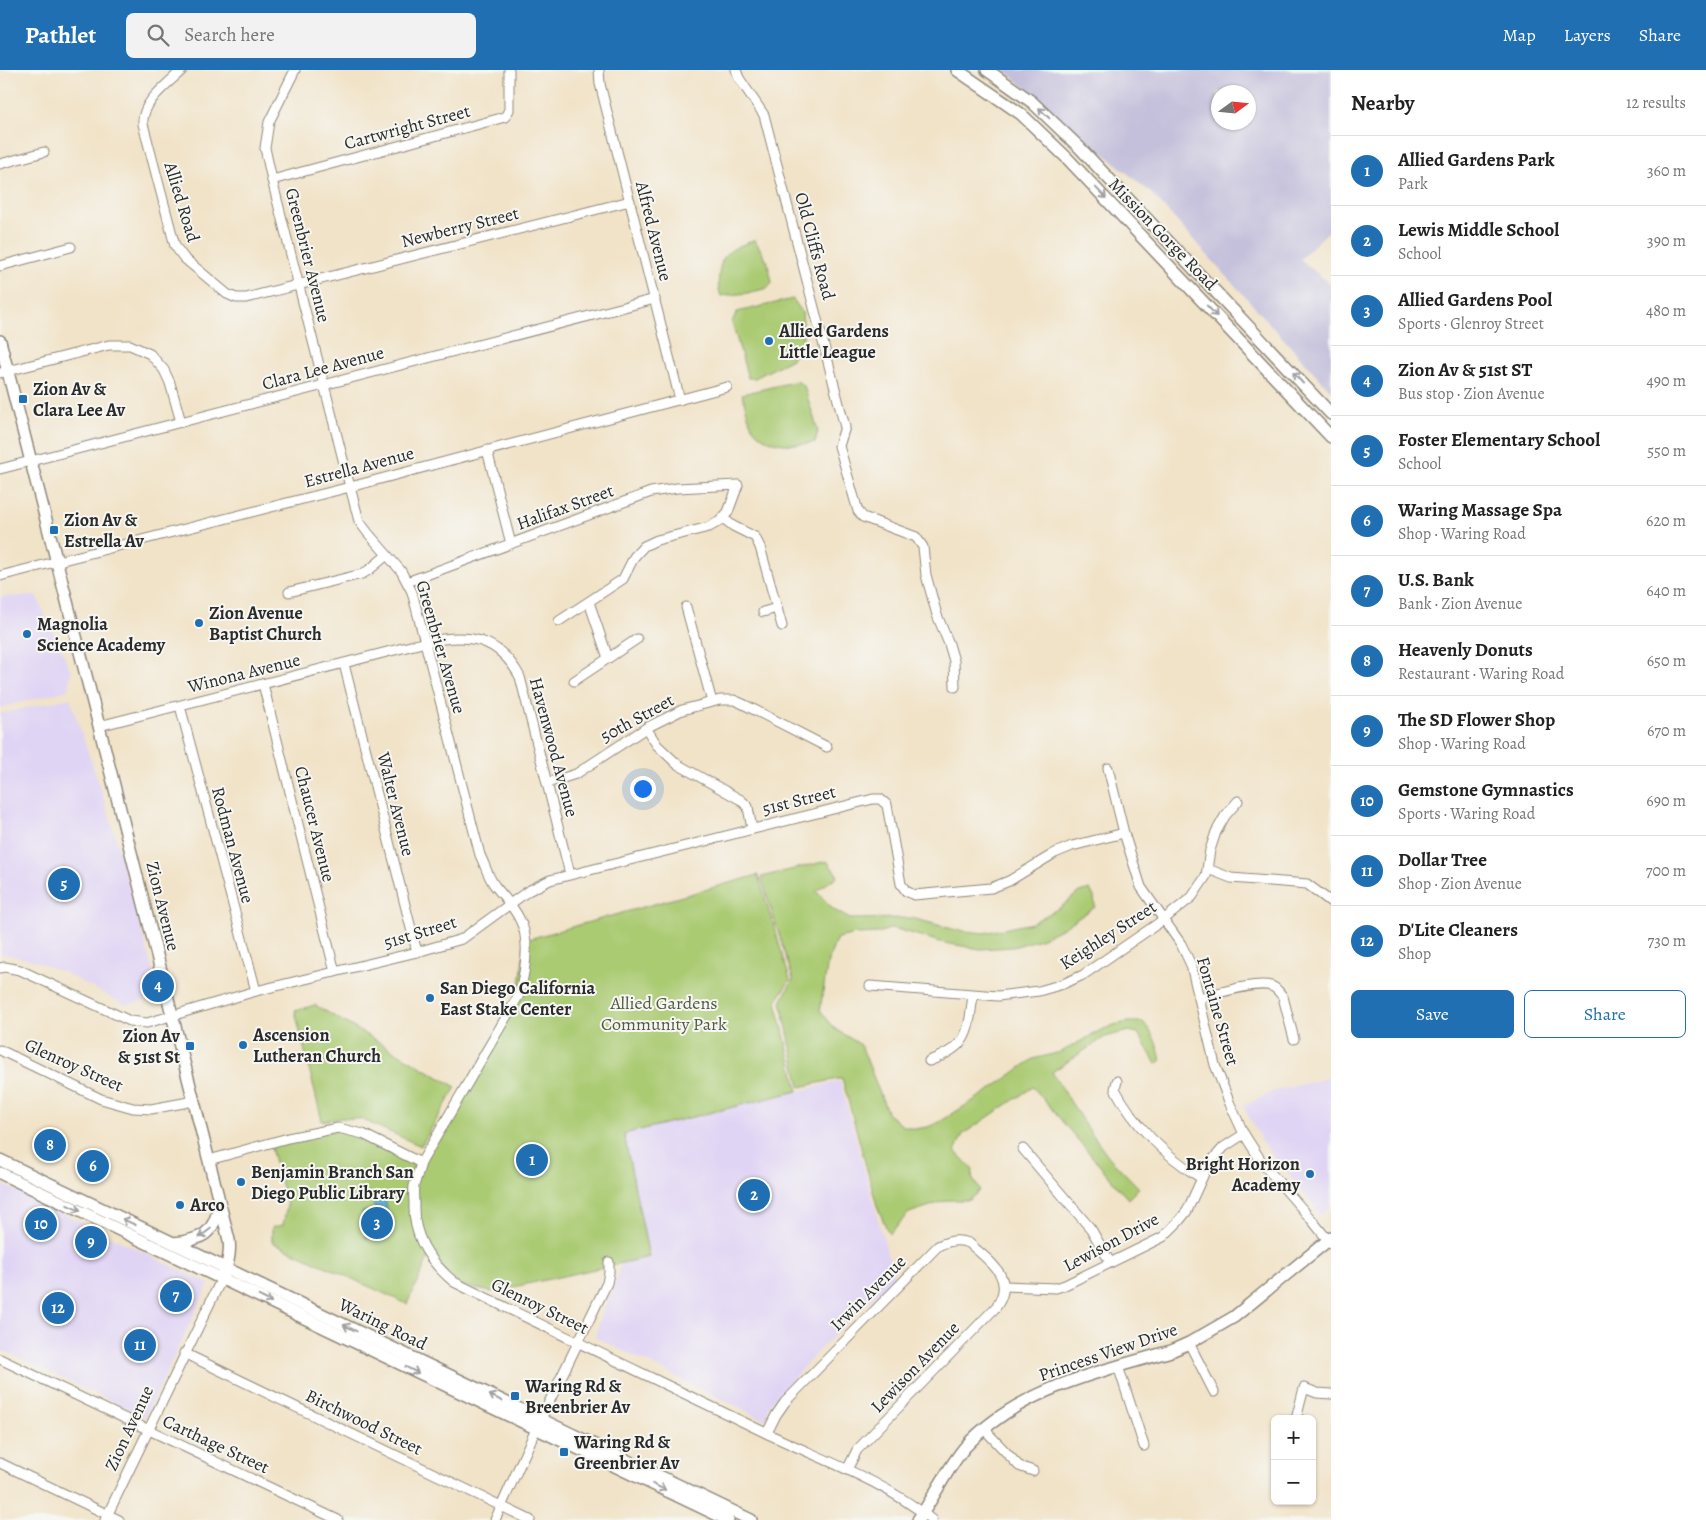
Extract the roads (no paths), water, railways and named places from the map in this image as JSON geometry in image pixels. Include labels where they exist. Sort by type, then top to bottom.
[{"type":"main road","name":"Mission Gorge Road","points":[[956,70],[1021,114],[1067,158],[1331,437]]},
{"type":"main road","name":"Mission Gorge Road","points":[[987,70],[1032,102],[1079,147],[1331,414]]},
{"type":"main road","name":"Zion Avenue","points":[[0,341],[4,372],[31,461],[57,561],[229,1240],[230,1251],[224,1273]]},
{"type":"main road","name":"Waring Road","points":[[0,1160],[174,1243],[224,1273]]},
{"type":"main road","name":"Waring Road","points":[[0,1173],[224,1273],[538,1424],[728,1520]]},
{"type":"main road","points":[[174,1243],[202,1237],[209,1231],[217,1218],[220,1204]]},
{"type":"main road","name":"Princess View Drive","points":[[925,1518],[951,1467],[966,1447],[998,1418],[1022,1402],[1052,1388],[1171,1351],[1189,1343],[1234,1317],[1330,1241]]},
{"type":"main road","name":"Waring Road","points":[[538,1424],[751,1520]]},
{"type":"street","name":"Allied Road","points":[[182,70],[148,104],[142,120],[175,246],[184,258],[231,296],[246,298],[298,285]]},
{"type":"street","name":"Greenbrier Avenue","points":[[295,70],[269,122],[265,148],[359,521],[401,571],[412,592],[480,855],[494,885],[511,904],[525,932],[524,976],[519,995],[422,1164]]},
{"type":"street","name":"Cartwright Street","points":[[272,180],[505,118],[509,110],[510,70]]},
{"type":"street","name":"Alfred Avenue","points":[[599,70],[600,84],[680,400]]},
{"type":"street","name":"Old Cliffs Road","points":[[736,70],[739,78],[764,116],[845,427],[839,446],[858,511],[863,517],[916,537],[924,547],[926,575],[937,615],[954,661],[955,687]]},
{"type":"street","points":[[0,164],[44,152]]},
{"type":"street","name":"Newberry Street","points":[[298,285],[630,201]]},
{"type":"street","points":[[0,266],[71,247]]},
{"type":"street","name":"Clara Lee Avenue","points":[[0,469],[655,300]]},
{"type":"street","points":[[4,372],[109,345],[130,345],[150,354],[164,370],[170,382],[181,422]]},
{"type":"street","name":"Estrella Avenue","points":[[0,576],[350,487],[726,387]]},
{"type":"street","points":[[487,450],[511,544]]},
{"type":"street","name":"Halifax Street","points":[[407,582],[651,492],[677,488],[738,485],[728,512],[723,518]]},
{"type":"street","points":[[559,621],[623,579],[634,557],[644,546],[657,540],[709,527],[720,522],[723,518],[733,526],[755,537],[760,547],[782,626]]},
{"type":"street","points":[[288,592],[362,574],[387,555]]},
{"type":"street","points":[[589,602],[608,658]]},
{"type":"street","points":[[686,607],[712,702]]},
{"type":"street","points":[[763,612],[777,608]]},
{"type":"street","name":"Havenwood Avenue","points":[[426,642],[454,637],[476,639],[499,651],[511,663],[520,677],[570,874]]},
{"type":"street","points":[[574,681],[638,639]]},
{"type":"street","name":"Winona Avenue","points":[[99,726],[426,642]]},
{"type":"street","name":"Walter Avenue","points":[[344,664],[417,952]]},
{"type":"street","name":"Chaucer Avenue","points":[[263,684],[336,972]]},
{"type":"street","name":"50th Street","points":[[547,783],[576,774],[646,728],[682,710],[712,702],[734,700],[828,747]]},
{"type":"street","name":"Rodman Avenue","points":[[180,706],[256,992]]},
{"type":"street","points":[[646,728],[657,745],[677,764],[741,800],[748,807],[752,829]]},
{"type":"street","name":"Fontaine Street","points":[[1108,768],[1124,833],[1141,887],[1162,920],[1181,944],[1191,965],[1215,1065],[1244,1134],[1264,1164],[1330,1241]]},
{"type":"street","name":"51st Street","points":[[0,968],[20,970],[130,1021],[147,1023],[256,992],[462,939],[528,891],[550,880],[873,799],[880,799],[887,805],[901,884],[906,891],[914,895],[991,888],[1009,881],[1055,853],[1072,846],[1124,833]]},
{"type":"street","name":"Keighley Street","points":[[870,986],[973,995],[1012,995],[1039,991],[1063,984],[1083,975],[1192,897],[1206,876],[1210,850],[1216,832],[1225,816],[1238,801]]},
{"type":"street","points":[[1208,869],[1232,878],[1307,884],[1331,902]]},
{"type":"street","points":[[1200,998],[1251,986],[1271,986],[1282,997],[1294,1039]]},
{"type":"street","points":[[929,1061],[950,1052],[963,1040],[969,1025],[973,995]]},
{"type":"street","name":"Glenroy Street","points":[[0,1050],[101,1099],[133,1108],[151,1109],[194,1101]]},
{"type":"street","points":[[1117,1081],[1115,1089],[1126,1109],[1136,1121],[1179,1164],[1201,1178]]},
{"type":"street","points":[[208,1160],[288,1138],[338,1128],[363,1134],[422,1164]]},
{"type":"street","name":"Lewison Drive","points":[[1004,1286],[1056,1288],[1163,1237],[1179,1222],[1187,1211],[1208,1165],[1224,1147],[1244,1134]]},
{"type":"street","points":[[1023,1149],[1091,1228],[1110,1262]]},
{"type":"street","name":"Glenroy Street","points":[[422,1164],[414,1188],[414,1216],[420,1241],[440,1270],[454,1282],[847,1470],[890,1492],[925,1518]]},
{"type":"street","name":"Irwin Avenue","points":[[767,1433],[785,1402],[938,1246],[949,1241],[965,1241],[969,1243],[998,1270],[1004,1286]]},
{"type":"street","points":[[495,1520],[538,1424],[607,1283],[609,1262]]},
{"type":"street","name":"Zion Avenue","points":[[106,1517],[224,1273]]},
{"type":"street","name":"Lewison Avenue","points":[[847,1470],[857,1450],[996,1307],[1002,1299],[1004,1286]]},
{"type":"street","points":[[1189,1343],[1214,1392]]},
{"type":"street","name":"Birchwood Street","points":[[184,1353],[530,1520]]},
{"type":"street","name":"Carthage Street","points":[[0,1359],[338,1520]]},
{"type":"street","points":[[1118,1366],[1144,1446]]},
{"type":"street","points":[[1297,1415],[1304,1388],[1317,1393],[1331,1394]]},
{"type":"street","points":[[984,1429],[1019,1466],[1033,1471]]},
{"type":"street","points":[[0,1463],[106,1517],[119,1520]]},
{"type":"water","points":[[385,1199],[392,1235],[366,1239],[362,1212],[381,1209],[381,1206],[374,1208],[373,1201]]},
{"type":"place","name":"Allied Gardens Little League","points":[[769,341]]},
{"type":"place","name":"Zion Av & Clara Lee Av","points":[[23,399]]},
{"type":"place","name":"Zion Av & Estrella Av","points":[[54,530]]},
{"type":"place","name":"Zion Avenue Baptist Church","points":[[199,623]]},
{"type":"place","name":"Magnolia Science Academy","points":[[27,634]]},
{"type":"place","name":"Foster Elementary School","points":[[64,884]]},
{"type":"place","name":"Zion Av & 51st ST","points":[[158,986]]},
{"type":"place","name":"San Diego California East Stake Center","points":[[430,998]]},
{"type":"place","name":"Ascension Lutheran Church","points":[[243,1045]]},
{"type":"place","name":"Zion Av & 51st St","points":[[190,1046]]},
{"type":"place","name":"Heavenly Donuts","points":[[50,1145]]},
{"type":"place","name":"Allied Gardens Park","points":[[532,1160]]},
{"type":"place","name":"Waring Massage Spa","points":[[93,1166]]},
{"type":"place","name":"Bright Horizon Academy","points":[[1310,1174]]},
{"type":"place","name":"Benjamin Branch San Diego Public Library","points":[[241,1182]]},
{"type":"place","name":"Lewis Middle School","points":[[754,1195]]},
{"type":"place","name":"Arco","points":[[180,1205]]},
{"type":"place","name":"Allied Gardens Pool","points":[[377,1223]]},
{"type":"place","name":"Gemstone Gymnastics","points":[[41,1224]]},
{"type":"place","name":"The SD Flower Shop","points":[[91,1242]]},
{"type":"place","name":"U.S. Bank","points":[[176,1296]]},
{"type":"place","name":"D'Lite Cleaners","points":[[58,1308]]},
{"type":"place","name":"Dollar Tree","points":[[140,1345]]},
{"type":"place","name":"Waring Rd & Breenbrier Av","points":[[515,1396]]},
{"type":"place","name":"Waring Rd & Greenbrier Av","points":[[564,1452]]},
{"type":"park label","name":"Allied Gardens Community Park","points":[[664,1013]]}]
